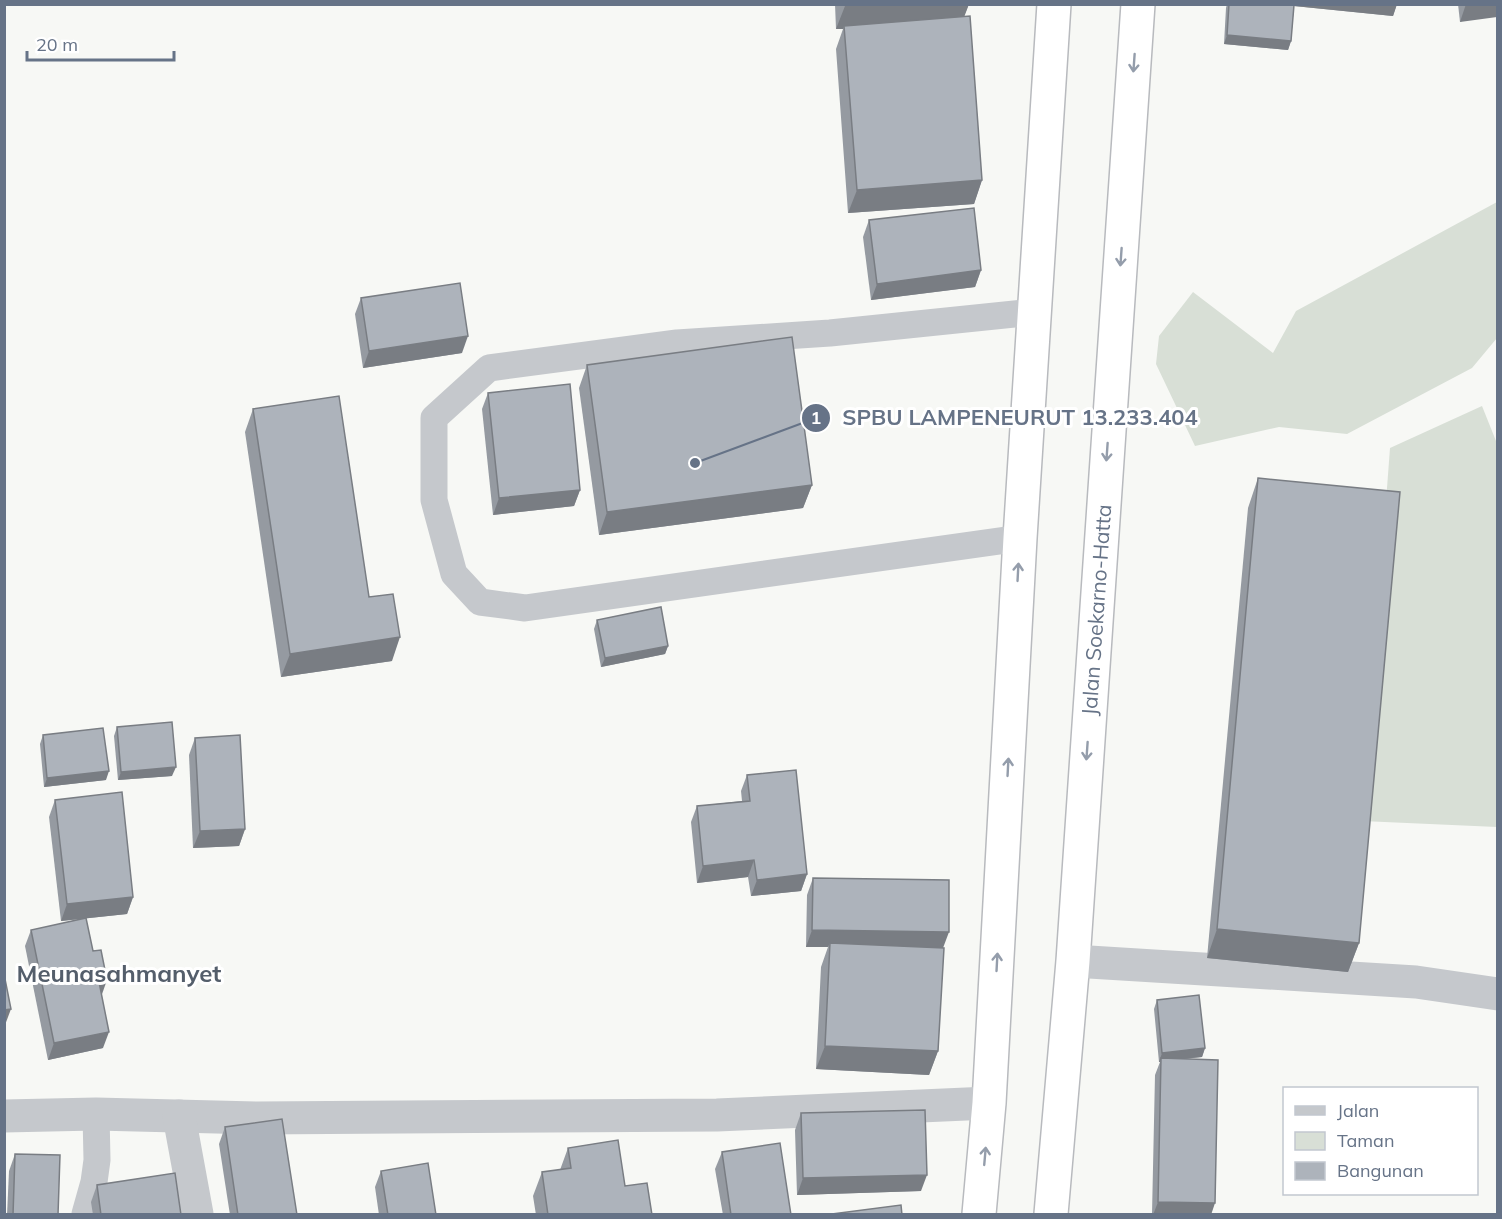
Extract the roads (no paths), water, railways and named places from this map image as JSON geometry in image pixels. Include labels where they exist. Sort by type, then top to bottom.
[{"type":"highway","points":[[979,1215],[989,1103],[1020,538],[1054,4]]},
{"type":"highway","name":"Jalan Soekarno-Hatta","points":[[1051,1215],[1072,961],[1138,4]]},
{"type":"street","points":[[1072,961],[1416,982],[1497,994]]},
{"type":"street","points":[[4,1116],[96,1114],[268,1118],[717,1115],[989,1103]]},
{"type":"street","points":[[179,1116],[197,1215]]},
{"type":"lane","points":[[1020,538],[525,608],[480,602],[454,574],[434,500],[434,418],[489,368],[677,343],[830,333],[1034,312]]},
{"type":"lane","points":[[85,1215],[97,1160],[96,1114]]},
{"type":"place","name":"SPBU LAMPENEURUT 13.233.404","points":[[695,463]]},
{"type":"district","name":"Meunasahmanyet","points":[[119,974]]}]
